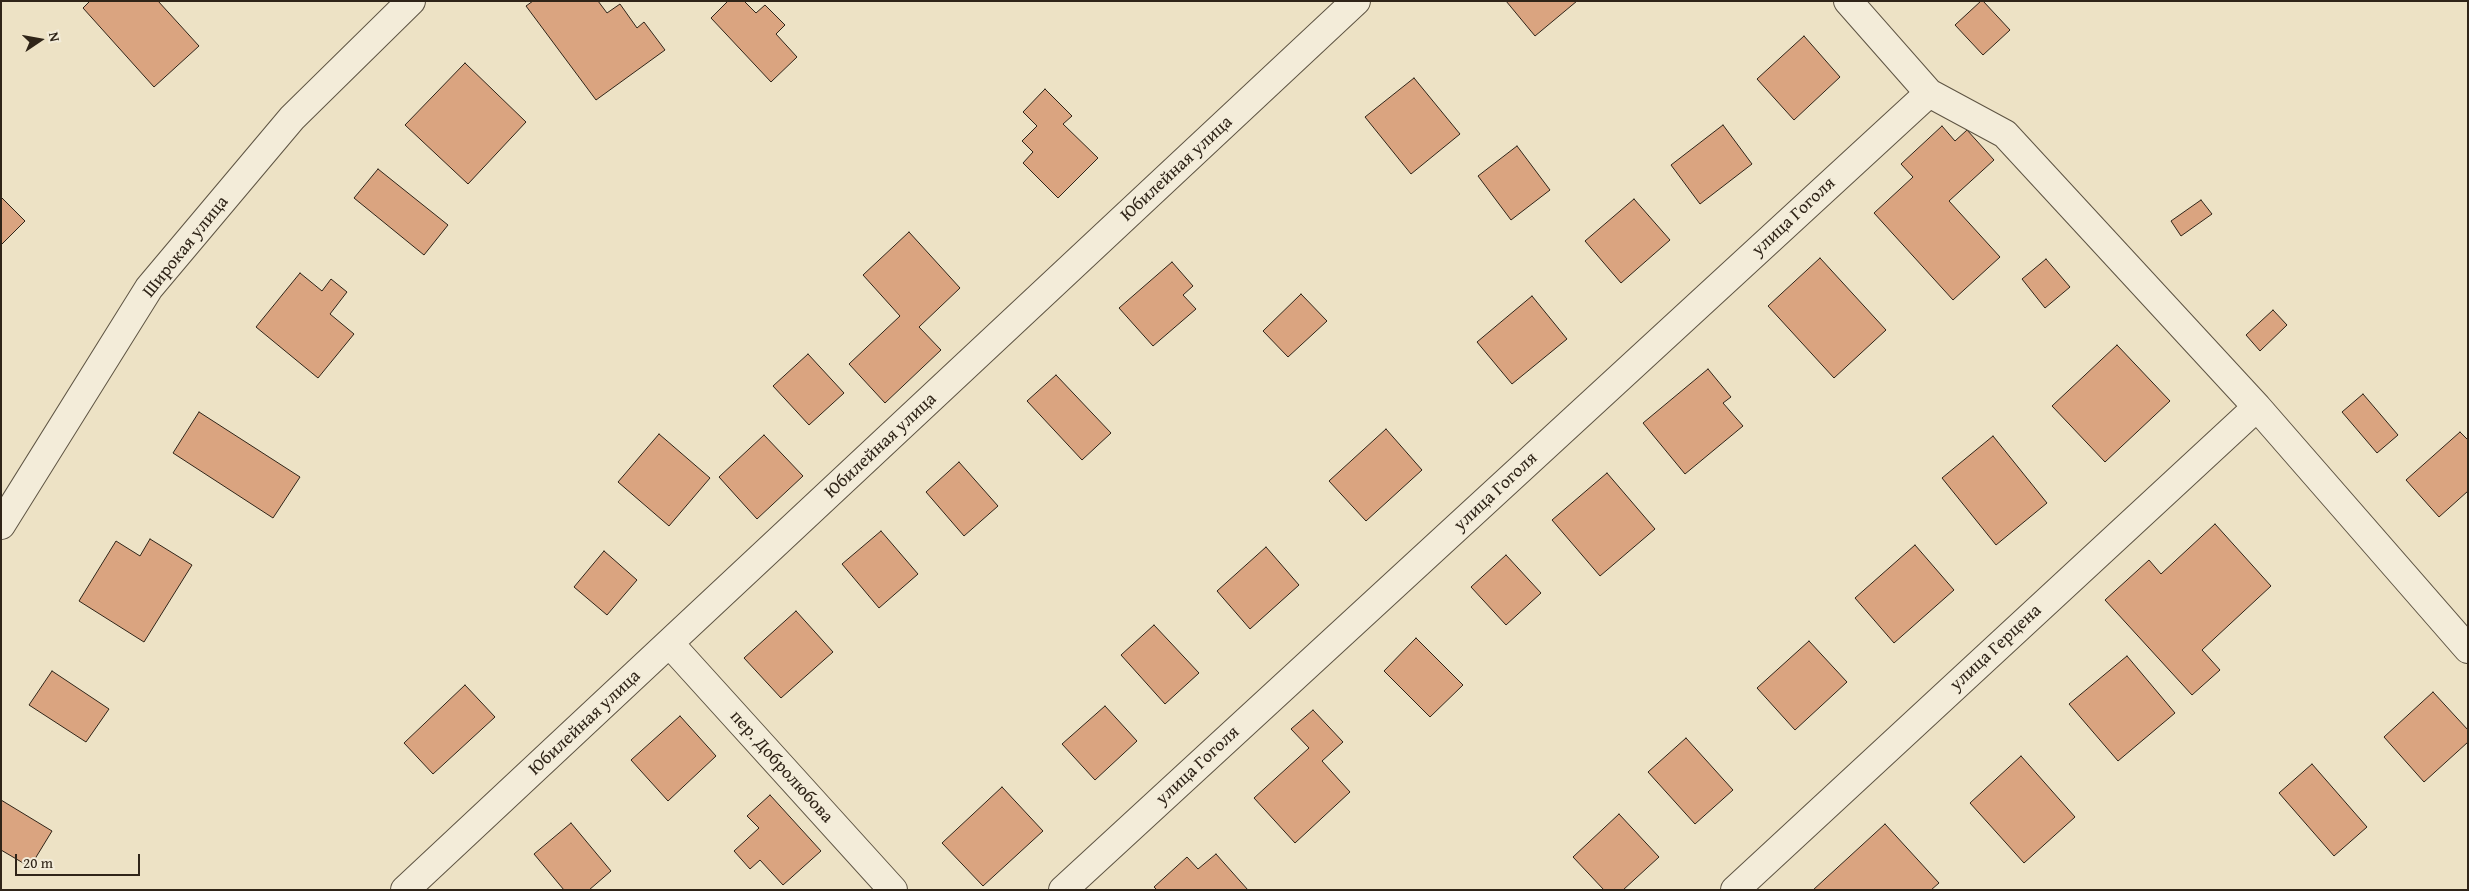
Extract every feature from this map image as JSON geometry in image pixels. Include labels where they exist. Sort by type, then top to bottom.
[{"type":"street","name":"Широкая улица","points":[[1,525],[150,288],[292,118],[412,1]]},
{"type":"street","name":"Юбилейная улица","points":[[405,890],[1356,1]]},
{"type":"street","points":[[1848,1],[1929,93],[2005,134],[2257,407],[2468,649]]},
{"type":"street","name":"улица Гоголя","points":[[1063,890],[1929,93]]},
{"type":"street","name":"улица Герцена","points":[[1735,890],[2257,407]]},
{"type":"street","name":"пер. Добролюбова","points":[[670,644],[893,890]]},
{"type":"building","points":[[90,1],[158,1],[199,46],[154,87],[83,8]]},
{"type":"building","points":[[533,1],[598,1],[607,13],[620,4],[637,28],[644,22],[665,50],[596,100],[526,6]]},
{"type":"building","points":[[728,1],[744,1],[756,13],[765,5],[785,25],[776,34],[797,57],[771,82],[711,18]]},
{"type":"building","points":[[1506,1],[1577,1],[1535,36]]},
{"type":"building","points":[[1981,1],[2010,30],[1983,55],[1955,25]]},
{"type":"building","points":[[1804,36],[1840,77],[1794,120],[1757,79]]},
{"type":"building","points":[[465,63],[526,122],[468,184],[405,125]]},
{"type":"building","points":[[1414,78],[1460,134],[1411,174],[1365,117]]},
{"type":"building","points":[[1045,89],[1072,116],[1063,124],[1098,158],[1058,198],[1023,163],[1033,152],[1022,141],[1037,126],[1023,112]]},
{"type":"building","points":[[1723,125],[1752,164],[1700,204],[1671,165]]},
{"type":"building","points":[[1942,126],[1955,141],[1967,130],[1994,160],[1949,201],[2000,257],[1953,300],[1874,213],[1913,177],[1901,164]]},
{"type":"building","points":[[1517,146],[1550,190],[1511,220],[1478,176]]},
{"type":"building","points":[[378,169],[448,225],[424,255],[354,198]]},
{"type":"building","points":[[1,197],[25,221],[1,245]]},
{"type":"building","points":[[1634,199],[1670,240],[1621,283],[1585,241]]},
{"type":"building","points":[[2201,200],[2212,214],[2181,236],[2171,221]]},
{"type":"building","points":[[909,232],[960,288],[919,327],[941,350],[885,403],[849,364],[900,316],[863,275]]},
{"type":"building","points":[[1820,258],[1886,330],[1834,378],[1768,306]]},
{"type":"building","points":[[2046,259],[2070,287],[2045,308],[2022,279]]},
{"type":"building","points":[[1172,262],[1193,286],[1183,295],[1196,309],[1153,346],[1119,308]]},
{"type":"building","points":[[300,273],[322,291],[331,279],[347,292],[330,314],[354,334],[318,378],[256,327]]},
{"type":"building","points":[[1301,294],[1327,321],[1288,357],[1263,331]]},
{"type":"building","points":[[1532,296],[1567,339],[1512,384],[1477,342]]},
{"type":"building","points":[[2273,310],[2287,325],[2260,351],[2246,335]]},
{"type":"building","points":[[2117,345],[2170,401],[2105,462],[2052,406]]},
{"type":"building","points":[[808,354],[844,393],[809,425],[773,386]]},
{"type":"building","points":[[1708,369],[1731,397],[1723,403],[1743,426],[1685,474],[1643,423]]},
{"type":"building","points":[[1056,375],[1111,433],[1082,460],[1027,401]]},
{"type":"building","points":[[2363,394],[2398,435],[2377,453],[2342,412]]},
{"type":"building","points":[[199,412],[300,477],[273,518],[173,453]]},
{"type":"building","points":[[1386,429],[1422,470],[1366,521],[1329,481]]},
{"type":"building","points":[[2460,432],[2468,440],[2468,491],[2439,517],[2406,480]]},
{"type":"building","points":[[659,434],[710,478],[669,526],[618,482]]},
{"type":"building","points":[[764,435],[803,476],[757,519],[719,477]]},
{"type":"building","points":[[1993,436],[2047,503],[1996,545],[1942,478]]},
{"type":"building","points":[[959,462],[998,506],[964,536],[926,492]]},
{"type":"building","points":[[1607,473],[1655,529],[1600,576],[1552,520]]},
{"type":"building","points":[[2215,524],[2271,586],[2202,650],[2220,670],[2192,695],[2105,600],[2149,560],[2161,574]]},
{"type":"building","points":[[881,531],[918,574],[879,608],[842,564]]},
{"type":"building","points":[[150,539],[192,565],[144,642],[79,601],[116,541],[140,556]]},
{"type":"building","points":[[1915,545],[1954,590],[1894,643],[1855,598]]},
{"type":"building","points":[[1266,547],[1299,585],[1250,629],[1217,591]]},
{"type":"building","points":[[604,551],[637,580],[607,615],[574,587]]},
{"type":"building","points":[[1506,555],[1541,593],[1506,625],[1471,587]]},
{"type":"building","points":[[796,611],[833,652],[781,698],[744,658]]},
{"type":"building","points":[[1154,625],[1199,673],[1165,704],[1121,655]]},
{"type":"building","points":[[1416,638],[1463,685],[1430,717],[1384,671]]},
{"type":"building","points":[[1809,641],[1847,682],[1795,730],[1757,688]]},
{"type":"building","points":[[2127,656],[2175,713],[2118,761],[2069,704]]},
{"type":"building","points":[[52,671],[109,709],[86,742],[29,705]]},
{"type":"building","points":[[465,685],[495,717],[433,774],[404,743]]},
{"type":"building","points":[[2433,692],[2468,730],[2468,742],[2424,782],[2384,737]]},
{"type":"building","points":[[1105,706],[1137,741],[1095,780],[1062,744]]},
{"type":"building","points":[[1313,710],[1343,742],[1322,761],[1350,792],[1295,843],[1254,798],[1309,748],[1291,729]]},
{"type":"building","points":[[680,716],[716,756],[668,801],[631,760]]},
{"type":"building","points":[[1686,738],[1733,790],[1695,824],[1648,772]]},
{"type":"building","points":[[2021,756],[2075,817],[2024,863],[1970,803]]},
{"type":"building","points":[[2312,764],[2367,827],[2334,856],[2279,793]]},
{"type":"building","points":[[1002,787],[1043,831],[983,886],[942,843]]},
{"type":"building","points":[[770,795],[821,851],[783,885],[760,860],[750,869],[734,851],[759,828],[747,816]]},
{"type":"building","points":[[1,800],[52,831],[30,867],[1,850]]},
{"type":"building","points":[[1619,814],[1659,857],[1623,890],[1604,890],[1573,857]]},
{"type":"building","points":[[571,823],[611,871],[589,890],[564,890],[534,854]]},
{"type":"building","points":[[1885,824],[1939,883],[1931,890],[1813,890]]},
{"type":"building","points":[[1216,854],[1248,890],[1157,890],[1154,887],[1187,857],[1198,869]]}]
